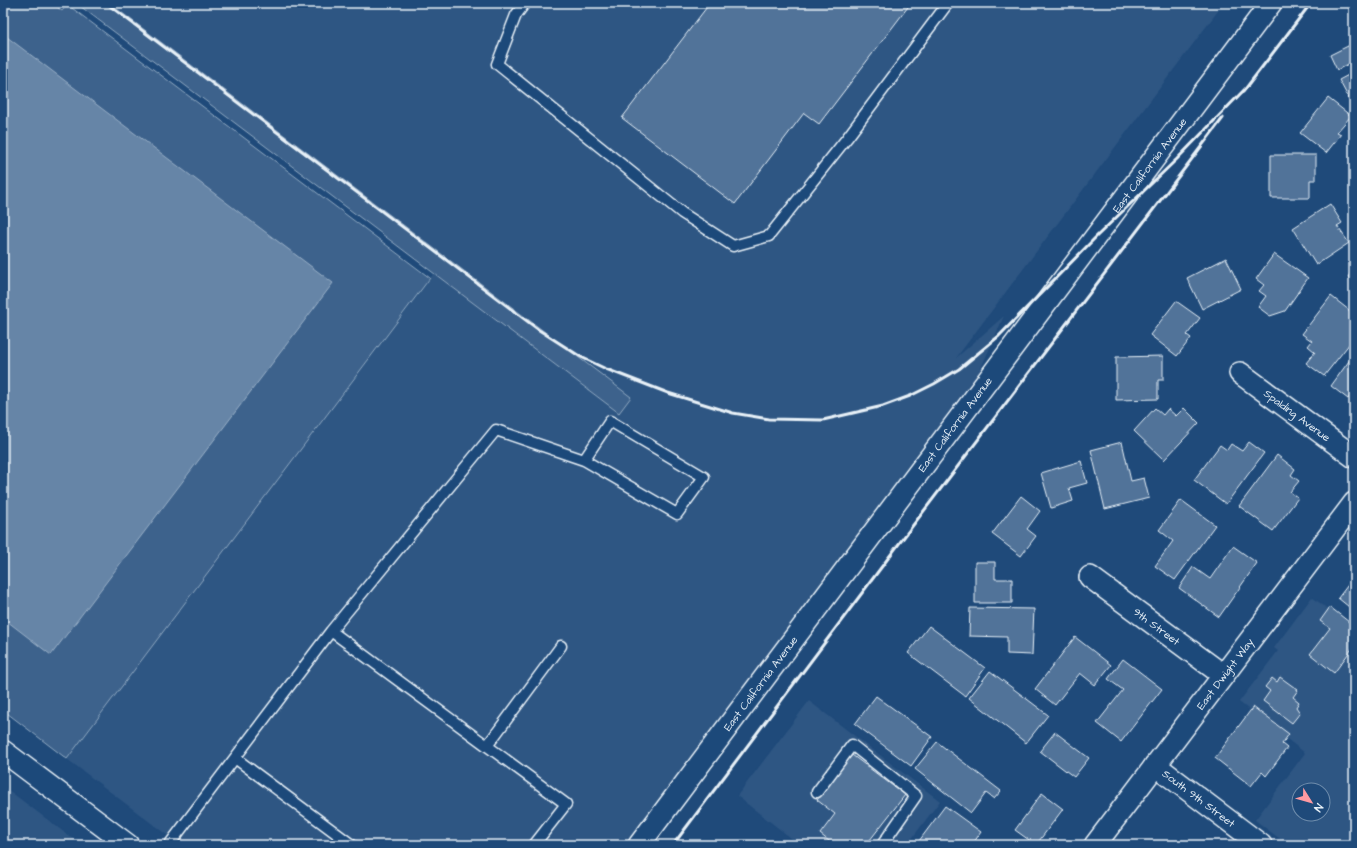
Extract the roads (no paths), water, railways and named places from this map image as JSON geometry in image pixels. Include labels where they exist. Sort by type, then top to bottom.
[{"type":"street","name":"East California Avenue","points":[[639,845],[1271,3]]},
{"type":"street","name":"Spalding Avenue","points":[[1240,373],[1354,457]]},
{"type":"street","name":"East Dwight Way","points":[[1095,845],[1354,503]]},
{"type":"street","name":"9th Street","points":[[1090,577],[1223,675]]},
{"type":"street","points":[[3,751],[128,845]]},
{"type":"street","name":"South 9th Street","points":[[1155,765],[1261,845]]},
{"type":"lane","points":[[525,3],[516,15],[497,64],[682,213],[733,246],[769,236],[847,138],[948,3]]},
{"type":"lane","points":[[169,845],[331,631],[496,430],[584,460],[677,514],[704,477],[610,421],[584,460]]},
{"type":"lane","points":[[331,631],[566,804],[534,845]]},
{"type":"lane","points":[[487,746],[561,646]]},
{"type":"lane","points":[[817,792],[852,745],[916,796],[882,845]]},
{"type":"lane","points":[[235,758],[352,845]]},
{"type":"railway","points":[[106,3],[539,330],[581,357],[606,369],[668,393],[733,413],[769,419],[823,420],[883,406],[910,396],[959,369],[999,336],[1097,236],[1177,159],[1246,88]]},
{"type":"railway","points":[[1243,92],[1311,3]]},
{"type":"railway","points":[[673,845],[904,537],[1223,118]]}]
